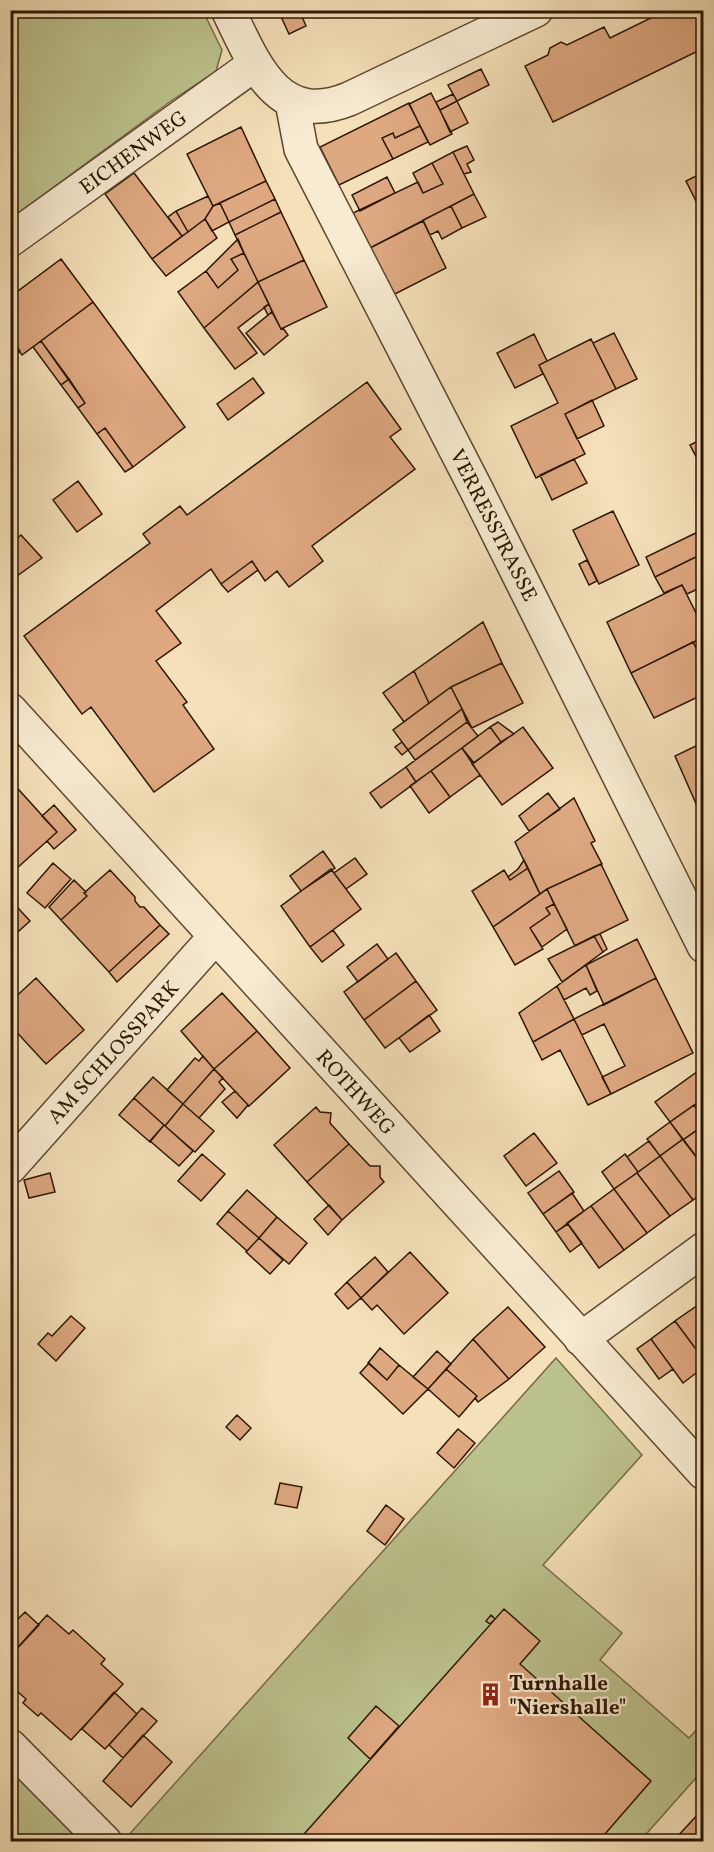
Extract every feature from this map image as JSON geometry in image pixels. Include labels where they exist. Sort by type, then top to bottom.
[{"type":"street","name":"VERRESSTRASSE","points":[[228,10],[272,83],[301,149],[476,489],[704,946]]},
{"type":"street","points":[[272,83],[314,108],[337,104],[536,10]]},
{"type":"street","name":"EICHENWEG","points":[[10,240],[272,83]]},
{"type":"street","name":"ROTHWEG","points":[[10,710],[704,1473]]},
{"type":"street","name":"AM SCHLOSSPARK","points":[[10,1167],[215,937]]},
{"type":"street","points":[[581,1339],[704,1249]]},
{"type":"street","points":[[10,1746],[105,1842]]},
{"type":"green space","points":[[11,10],[203,11],[222,50],[216,71],[171,101],[17,214],[10,207]]},
{"type":"green space","points":[[556,1358],[642,1455],[543,1565],[622,1633],[600,1660],[689,1738],[703,1723],[703,1770],[640,1841],[129,1842],[126,1838]]},
{"type":"green space","points":[[11,1771],[80,1841],[11,1841]]},
{"type":"building","points":[[278,10],[299,10],[306,26],[289,34]]},
{"type":"building","points":[[658,10],[704,10],[704,48],[553,122],[525,66],[548,55],[550,48],[561,42],[567,45],[604,27],[610,38],[657,15]]},
{"type":"building","points":[[481,69],[489,85],[457,101],[448,85]]},
{"type":"building","points":[[431,93],[452,134],[430,145],[409,104]]},
{"type":"building","points":[[453,94],[457,101],[440,110],[436,102]]},
{"type":"building","points":[[457,101],[468,123],[450,132],[440,110]]},
{"type":"building","points":[[409,103],[420,126],[395,138],[393,133],[382,138],[393,159],[339,185],[320,147]]},
{"type":"building","points":[[420,126],[428,142],[393,159],[382,138],[393,133],[395,138]]},
{"type":"building","points":[[241,127],[266,181],[213,206],[187,154]]},
{"type":"building","points":[[467,146],[474,160],[467,164],[471,172],[464,174],[453,152]]},
{"type":"building","points":[[453,152],[474,194],[370,248],[353,213],[418,182],[423,193],[443,184],[432,163]]},
{"type":"building","points":[[432,163],[443,184],[423,193],[413,173]]},
{"type":"building","points":[[704,172],[704,207],[700,209],[686,181]]},
{"type":"building","points":[[134,173],[182,236],[152,259],[105,194]]},
{"type":"building","points":[[387,177],[395,193],[360,211],[352,195]]},
{"type":"building","points":[[266,181],[275,199],[229,222],[220,203]]},
{"type":"building","points":[[474,194],[486,217],[462,228],[451,206]]},
{"type":"building","points":[[208,196],[213,206],[205,219],[188,232],[176,211]]},
{"type":"building","points":[[275,199],[281,212],[235,235],[229,222]]},
{"type":"building","points":[[220,203],[229,222],[212,231],[205,219],[213,206]]},
{"type":"building","points":[[451,206],[462,228],[442,239],[438,231],[430,235],[423,220]]},
{"type":"building","points":[[176,211],[188,232],[182,236],[168,217]]},
{"type":"building","points":[[281,212],[304,260],[258,282],[235,235]]},
{"type":"building","points":[[205,219],[217,238],[166,276],[152,259]]},
{"type":"building","points":[[423,221],[446,268],[393,295],[370,248]]},
{"type":"building","points":[[238,239],[244,253],[231,259],[238,270],[218,288],[206,271]]},
{"type":"building","points":[[244,253],[258,282],[204,328],[178,292],[206,271],[218,288],[238,270],[231,259]]},
{"type":"building","points":[[61,259],[93,302],[22,355],[10,339],[10,297]]},
{"type":"building","points":[[304,260],[327,307],[281,329],[258,282]]},
{"type":"building","points":[[258,282],[269,304],[238,328],[257,353],[235,369],[204,328]]},
{"type":"building","points":[[93,302],[185,427],[133,467],[105,428],[97,434],[78,408],[85,403],[41,341]]},
{"type":"building","points":[[269,304],[272,312],[268,315],[264,307]]},
{"type":"building","points":[[272,312],[281,329],[283,328],[288,335],[264,355],[246,333]]},
{"type":"building","points":[[614,333],[637,379],[616,389],[593,343]]},
{"type":"building","points":[[534,334],[547,361],[539,365],[543,374],[515,388],[497,353]]},
{"type":"building","points":[[10,339],[20,351],[10,358]]},
{"type":"building","points":[[591,339],[616,389],[565,414],[585,454],[536,478],[511,426],[558,403],[539,365]]},
{"type":"building","points":[[41,341],[69,379],[61,385],[33,347]]},
{"type":"building","points":[[253,378],[264,393],[228,420],[217,404]]},
{"type":"building","points":[[69,379],[85,403],[78,408],[61,385]]},
{"type":"building","points":[[367,382],[401,429],[390,437],[415,469],[312,546],[323,561],[289,587],[277,571],[265,581],[252,561],[221,584],[211,569],[156,611],[181,643],[156,661],[187,702],[183,705],[214,749],[154,792],[91,707],[82,714],[24,636],[150,543],[143,534],[180,506],[187,515]]},
{"type":"building","points":[[592,400],[604,426],[577,439],[565,414]]},
{"type":"building","points":[[105,428],[133,467],[125,472],[97,434]]},
{"type":"building","points":[[704,438],[704,463],[700,464],[690,445]]},
{"type":"building","points":[[574,459],[587,483],[552,500],[540,475]]},
{"type":"building","points":[[78,481],[102,514],[77,532],[53,500]]},
{"type":"building","points":[[613,511],[639,565],[599,584],[573,530]]},
{"type":"building","points":[[702,530],[704,553],[655,577],[646,557]]},
{"type":"building","points":[[21,535],[42,558],[10,581],[10,544]]},
{"type":"building","points":[[704,553],[704,586],[687,594],[682,585],[664,593],[655,577]]},
{"type":"building","points":[[587,560],[597,581],[589,585],[579,564]]},
{"type":"building","points":[[252,561],[258,570],[228,592],[221,584]]},
{"type":"building","points":[[682,585],[704,629],[704,637],[631,673],[607,622]]},
{"type":"building","points":[[483,622],[502,663],[451,687],[429,703],[414,671]]},
{"type":"building","points":[[693,642],[704,664],[704,694],[654,718],[631,673]]},
{"type":"building","points":[[502,663],[523,703],[472,728],[451,687]]},
{"type":"building","points":[[414,671],[429,703],[404,722],[383,693]]},
{"type":"building","points":[[451,687],[462,709],[408,750],[393,730]]},
{"type":"building","points":[[462,709],[467,722],[415,760],[408,750]]},
{"type":"building","points":[[467,722],[478,736],[416,782],[406,767]]},
{"type":"building","points":[[498,722],[514,734],[501,742],[490,727]]},
{"type":"building","points":[[490,727],[501,742],[474,763],[462,748]]},
{"type":"building","points":[[523,727],[553,768],[502,805],[472,764]]},
{"type":"building","points":[[402,742],[408,750],[402,755],[395,747]]},
{"type":"building","points":[[704,742],[704,806],[698,808],[675,756]]},
{"type":"building","points":[[462,748],[480,775],[450,797],[431,771]]},
{"type":"building","points":[[406,767],[416,782],[381,808],[370,793]]},
{"type":"building","points":[[431,771],[450,797],[429,813],[410,786]]},
{"type":"building","points":[[10,780],[57,832],[16,869],[10,863]]},
{"type":"building","points":[[548,793],[560,809],[529,831],[519,816]]},
{"type":"building","points":[[574,798],[595,841],[591,843],[602,864],[540,894],[515,842]]},
{"type":"building","points":[[54,805],[76,830],[54,849],[47,841],[57,832],[42,816]]},
{"type":"building","points":[[323,851],[335,868],[301,891],[290,876]]},
{"type":"building","points":[[355,858],[367,874],[346,889],[334,873]]},
{"type":"building","points":[[524,860],[528,868],[510,880],[508,877]]},
{"type":"building","points":[[53,863],[71,879],[45,908],[27,893]]},
{"type":"building","points":[[601,864],[628,920],[575,946],[547,889]]},
{"type":"building","points":[[528,868],[540,894],[493,927],[472,891],[504,870],[510,880]]},
{"type":"building","points":[[331,869],[361,909],[310,947],[281,906]]},
{"type":"building","points":[[110,870],[135,897],[140,907],[144,907],[160,925],[109,972],[61,920],[87,896],[84,893]]},
{"type":"building","points":[[74,880],[87,896],[61,920],[49,907]]},
{"type":"building","points":[[547,889],[554,904],[546,908],[550,914],[530,928],[543,949],[515,965],[493,927]]},
{"type":"building","points":[[554,904],[567,929],[542,947],[530,928],[550,914],[546,908]]},
{"type":"building","points":[[18,908],[30,921],[10,939],[10,914]]},
{"type":"building","points":[[160,925],[169,934],[117,982],[109,972]]},
{"type":"building","points":[[333,930],[344,945],[322,962],[310,947]]},
{"type":"building","points":[[600,934],[607,949],[603,952],[594,936]]},
{"type":"building","points":[[594,936],[603,952],[562,982],[548,959]]},
{"type":"building","points":[[637,939],[656,978],[604,1005],[586,965]]},
{"type":"building","points":[[377,944],[388,959],[358,982],[347,967]]},
{"type":"building","points":[[396,953],[416,981],[364,1020],[344,992]]},
{"type":"building","points":[[586,965],[597,991],[590,995],[586,988],[564,1000],[557,986]]},
{"type":"building","points":[[36,978],[84,1030],[46,1064],[10,1025],[10,1002]]},
{"type":"building","points":[[656,978],[693,1053],[611,1094],[602,1077],[625,1066],[604,1024],[582,1035],[574,1019]]},
{"type":"building","points":[[416,981],[437,1010],[385,1048],[364,1020]]},
{"type":"building","points":[[557,986],[574,1019],[533,1042],[519,1013]]},
{"type":"building","points":[[222,993],[257,1031],[214,1069],[181,1031]]},
{"type":"building","points":[[429,1015],[440,1031],[410,1052],[399,1038]]},
{"type":"building","points":[[574,1019],[611,1094],[588,1105],[560,1050],[542,1060],[533,1042]]},
{"type":"building","points":[[257,1031],[290,1068],[249,1106],[214,1069]]},
{"type":"building","points":[[203,1056],[214,1069],[183,1104],[167,1090],[195,1058],[199,1061]]},
{"type":"building","points":[[214,1069],[223,1078],[219,1082],[225,1089],[199,1118],[183,1104]]},
{"type":"building","points":[[701,1069],[704,1072],[704,1098],[670,1122],[655,1102]]},
{"type":"building","points":[[153,1077],[183,1104],[165,1126],[134,1098]]},
{"type":"building","points":[[235,1091],[248,1105],[237,1118],[222,1102]]},
{"type":"building","points":[[134,1098],[164,1125],[150,1142],[119,1115]]},
{"type":"building","points":[[183,1104],[214,1131],[195,1152],[165,1126]]},
{"type":"building","points":[[694,1105],[704,1118],[704,1125],[683,1140],[670,1122]]},
{"type":"building","points":[[316,1107],[320,1112],[331,1113],[330,1123],[349,1144],[307,1182],[274,1145]]},
{"type":"building","points":[[670,1122],[683,1139],[660,1156],[647,1139]]},
{"type":"building","points":[[164,1125],[193,1151],[179,1166],[150,1141]]},
{"type":"building","points":[[704,1125],[704,1167],[683,1140]]},
{"type":"building","points":[[534,1133],[557,1163],[526,1186],[504,1156]]},
{"type":"building","points":[[683,1139],[704,1167],[704,1192],[693,1200],[660,1156]]},
{"type":"building","points":[[649,1141],[660,1156],[638,1172],[627,1157]]},
{"type":"building","points":[[349,1144],[370,1166],[380,1166],[380,1177],[384,1182],[342,1220],[307,1182]]},
{"type":"building","points":[[202,1154],[225,1174],[201,1201],[178,1181]]},
{"type":"building","points":[[625,1154],[638,1172],[614,1189],[602,1172]]},
{"type":"building","points":[[660,1156],[693,1200],[670,1216],[637,1173]]},
{"type":"building","points":[[559,1171],[574,1192],[543,1214],[528,1193]]},
{"type":"building","points":[[50,1173],[55,1192],[29,1198],[24,1180]]},
{"type":"building","points":[[637,1173],[670,1216],[647,1233],[614,1189]]},
{"type":"building","points":[[614,1189],[647,1233],[624,1250],[591,1206]]},
{"type":"building","points":[[247,1190],[277,1217],[259,1238],[228,1211]]},
{"type":"building","points":[[572,1193],[584,1211],[556,1232],[543,1214]]},
{"type":"building","points":[[329,1205],[342,1220],[328,1235],[314,1219]]},
{"type":"building","points":[[591,1206],[624,1250],[599,1268],[567,1223]]},
{"type":"building","points":[[228,1211],[259,1238],[247,1251],[217,1224]]},
{"type":"building","points":[[277,1217],[307,1243],[289,1264],[259,1238]]},
{"type":"building","points":[[568,1224],[582,1243],[570,1252],[556,1232]]},
{"type":"building","points":[[259,1238],[283,1260],[270,1274],[246,1252]]},
{"type":"building","points":[[410,1252],[448,1293],[404,1334],[377,1305],[372,1310],[361,1298]]},
{"type":"building","points":[[375,1257],[388,1272],[361,1298],[347,1282]]},
{"type":"building","points":[[347,1282],[361,1298],[348,1309],[335,1294]]},
{"type":"building","points":[[704,1300],[704,1312],[698,1305]]},
{"type":"building","points":[[698,1305],[704,1312],[704,1360],[675,1321]]},
{"type":"building","points":[[508,1307],[545,1347],[509,1379],[473,1339]]},
{"type":"building","points":[[71,1316],[85,1328],[56,1361],[38,1344],[48,1333],[52,1336]]},
{"type":"building","points":[[675,1321],[704,1360],[704,1367],[683,1383],[651,1339]]},
{"type":"building","points":[[473,1339],[509,1379],[478,1402],[475,1398],[477,1396],[446,1369]]},
{"type":"building","points":[[651,1339],[673,1369],[659,1379],[637,1349]]},
{"type":"building","points":[[380,1348],[399,1365],[387,1380],[368,1363]]},
{"type":"building","points":[[437,1351],[451,1364],[428,1389],[413,1377]]},
{"type":"building","points":[[369,1363],[387,1380],[399,1365],[428,1389],[403,1414],[360,1373]]},
{"type":"building","points":[[446,1369],[477,1396],[459,1417],[428,1389]]},
{"type":"building","points":[[237,1415],[251,1428],[240,1440],[226,1427]]},
{"type":"building","points":[[458,1429],[475,1443],[454,1468],[437,1453]]},
{"type":"building","points":[[280,1483],[302,1487],[297,1508],[275,1504]]},
{"type":"building","points":[[386,1505],[404,1519],[385,1545],[367,1531]]},
{"type":"building","points":[[10,1585],[16,1590],[10,1597]]},
{"type":"building","name":"Turnhalle \"Niershalle\"","points":[[504,1609],[540,1641],[520,1664],[651,1781],[598,1842],[297,1842]]},
{"type":"building","points":[[25,1612],[39,1625],[10,1656],[10,1627]]},
{"type":"building","points":[[47,1615],[69,1634],[73,1630],[105,1659],[101,1664],[123,1684],[71,1740],[41,1713],[38,1716],[23,1703],[26,1699],[10,1685],[10,1656]]},
{"type":"building","points":[[491,1615],[495,1619],[490,1624],[486,1621]]},
{"type":"building","points":[[114,1692],[137,1714],[105,1749],[82,1729]]},
{"type":"building","points":[[376,1706],[399,1726],[370,1759],[348,1738]]},
{"type":"building","points":[[142,1708],[157,1721],[123,1758],[109,1745]]},
{"type":"building","points":[[143,1735],[172,1762],[131,1807],[103,1781]]},
{"type":"building","points":[[702,1810],[704,1811],[704,1842],[681,1842],[676,1838]]},
{"type":"place","name":"Turnhalle \"Niershalle\"","points":[[491,1695]]}]
